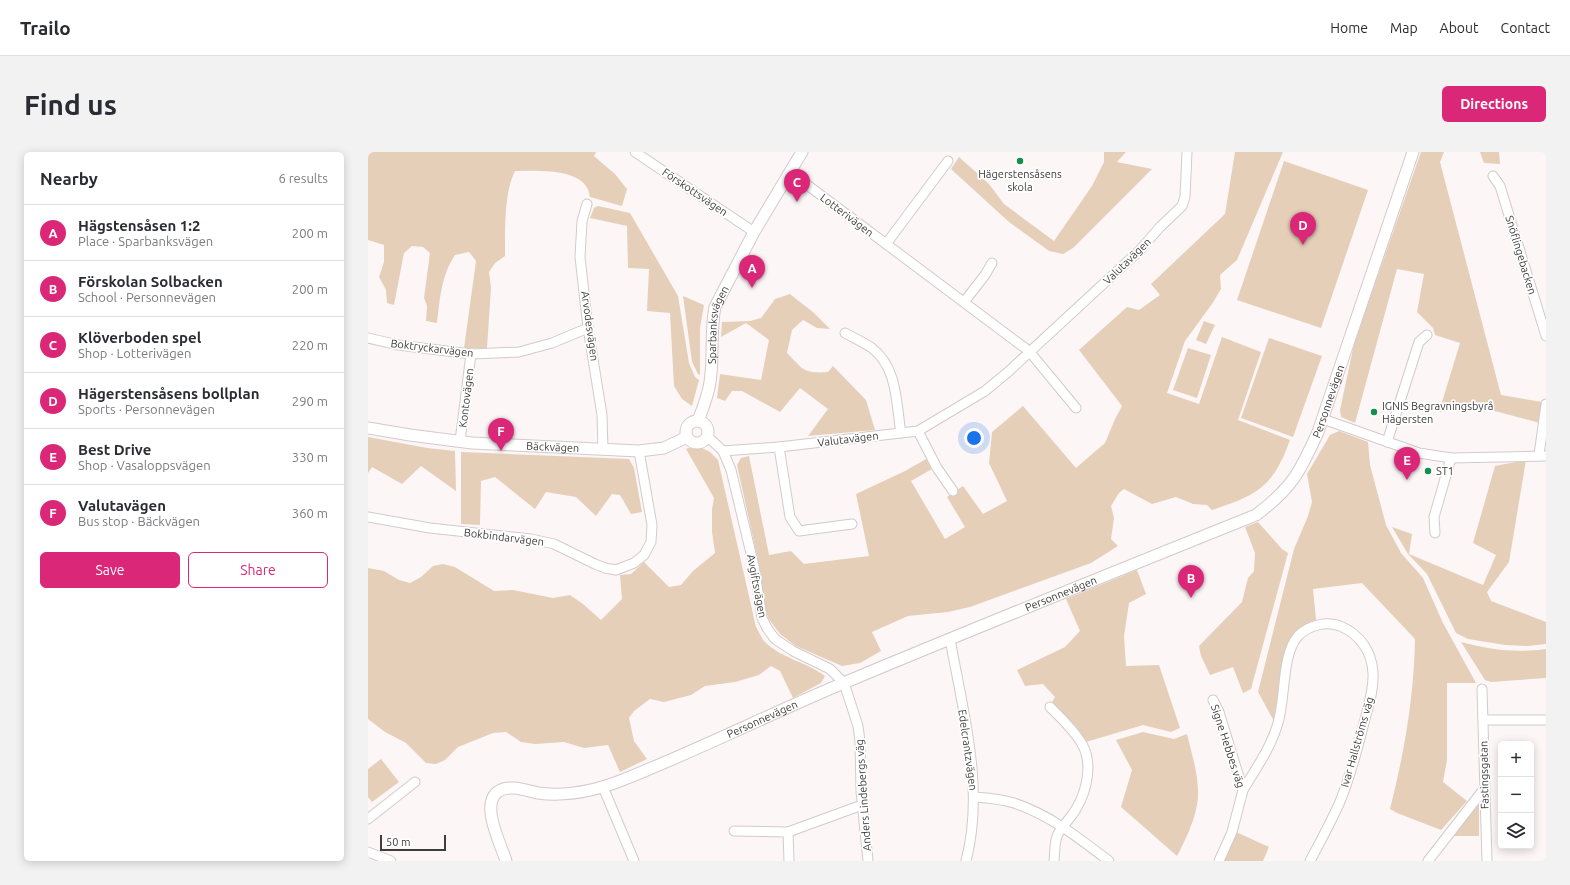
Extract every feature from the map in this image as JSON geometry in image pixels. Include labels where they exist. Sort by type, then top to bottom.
[{"type":"street","name":"Förskottsvägen","points":[[635,152],[754,232]]},
{"type":"street","name":"Sparbanksvägen","points":[[698,421],[706,400],[710,381],[711,343],[715,307],[754,232],[802,152]]},
{"type":"street","name":"Valutavägen","points":[[723,451],[779,447],[918,431],[985,391],[1140,250],[1160,227],[1182,206],[1185,197],[1187,152]]},
{"type":"street","name":"Personnevägen","points":[[506,861],[491,815],[491,802],[493,796],[501,790],[507,788],[552,794],[583,792],[603,787],[661,764],[844,683],[1256,515],[1279,497],[1295,479],[1302,468],[1323,419],[1344,350],[1413,152]]},
{"type":"street","points":[[886,244],[948,161]]},
{"type":"street","name":"Lotterivägen","points":[[790,172],[1029,351]]},
{"type":"street","name":"Snöflingebacken","points":[[1493,176],[1500,186],[1546,336]]},
{"type":"street","name":"Arvodesvägen","points":[[587,204],[582,221],[580,257],[588,328],[602,415],[603,449]]},
{"type":"street","points":[[964,302],[985,275],[992,263]]},
{"type":"street","name":"Boktryckarvägen","points":[[368,338],[398,345],[471,354],[519,352],[552,343],[588,328]]},
{"type":"street","points":[[845,333],[872,348],[881,357],[889,370],[894,385],[901,433]]},
{"type":"street","points":[[1387,442],[1419,342],[1427,335]]},
{"type":"street","points":[[1029,351],[1076,408]]},
{"type":"street","name":"Kontovägen","points":[[460,442],[471,354]]},
{"type":"street","points":[[1323,419],[1419,453],[1452,458],[1542,455],[1546,404]]},
{"type":"street","points":[[707,436],[702,441],[696,442],[687,437],[686,430],[689,424],[698,421],[704,424],[706,427],[707,436],[723,451]]},
{"type":"street","name":"Bäckvägen","points":[[368,428],[460,442],[639,452],[664,448],[687,437]]},
{"type":"street","points":[[918,431],[937,468],[953,491]]},
{"type":"street","points":[[779,447],[790,517],[800,531],[852,524]]},
{"type":"street","name":"Avgiftsvägen","points":[[723,451],[731,470],[754,566],[762,618],[767,628],[775,639],[793,651],[830,669],[844,683]]},
{"type":"street","name":"Bokbindarvägen","points":[[368,517],[430,528],[532,539],[554,544],[595,564],[616,570],[634,563],[644,555],[651,542],[652,525],[639,452]]},
{"type":"street","points":[[1435,533],[1434,517],[1452,458]]},
{"type":"street","name":"Ivar Hallströms väg","points":[[1243,790],[1274,735],[1281,710],[1290,650],[1294,642],[1299,635],[1317,625],[1336,625],[1353,633],[1367,650],[1373,672],[1371,696],[1346,786],[1331,821],[1310,861]]},
{"type":"street","name":"Edelcrantzvägen","points":[[950,639],[966,728],[974,797],[972,828],[966,861]]},
{"type":"street","name":"Anders Lindebergs väg","points":[[844,683],[858,726],[860,741],[862,805],[868,861]]},
{"type":"street","name":"Fastingsgatan","points":[[1482,689],[1487,861]]},
{"type":"street","name":"Signe Hebbes väg","points":[[1213,700],[1219,712],[1243,790],[1232,832],[1219,861]]},
{"type":"street","points":[[1050,706],[1079,739],[1083,746],[1086,760],[1087,779],[1084,791],[1076,809],[1059,833],[1056,840],[1054,861]]},
{"type":"street","points":[[1484,720],[1546,720]]},
{"type":"street","points":[[368,819],[415,782]]},
{"type":"street","points":[[603,787],[634,861]]},
{"type":"street","points":[[1428,861],[1484,789]]},
{"type":"street","points":[[974,797],[1013,803],[1032,810],[1064,827],[1109,861]]},
{"type":"street","points":[[734,831],[788,832],[862,805]]},
{"type":"street","points":[[788,832],[789,861]]},
{"type":"street","points":[[368,852],[391,861]]},
{"type":"shaded area","points":[[368,152],[596,152],[594,156],[615,174],[627,189],[622,206],[590,197],[587,187],[580,180],[571,176],[548,171],[515,171],[511,180],[507,201],[505,256],[495,263],[489,272],[491,288],[487,348],[464,348],[476,261],[469,252],[455,255],[450,263],[442,288],[437,323],[426,321],[427,306],[424,298],[430,253],[423,247],[412,246],[404,253],[394,305],[387,303],[386,290],[379,277],[384,262],[384,245],[368,240]]},
{"type":"shaded area","points":[[1104,152],[1126,152],[1117,162],[1152,169],[1073,248],[1063,254],[1049,251],[1009,222],[951,169],[959,157],[989,184],[1004,204],[1054,241],[1092,186],[1104,162]]},
{"type":"shaded area","points":[[1235,152],[1283,152],[1237,260],[1220,275],[1221,289],[1185,341],[1167,393],[1199,404],[1222,337],[1261,352],[1238,420],[1290,440],[1284,456],[1270,479],[1252,494],[1228,505],[1212,510],[1207,505],[1193,504],[1176,497],[1152,504],[1124,489],[1119,493],[1111,506],[1114,518],[1111,539],[1118,546],[1091,563],[970,607],[948,612],[908,616],[872,632],[881,651],[860,663],[842,666],[796,646],[780,634],[768,618],[764,604],[759,565],[737,465],[741,458],[749,456],[769,555],[791,551],[804,564],[869,556],[856,494],[905,471],[926,459],[932,469],[911,481],[945,539],[965,527],[947,497],[963,486],[983,514],[1007,501],[989,463],[992,432],[1023,406],[1076,468],[1105,443],[1122,406],[1079,350],[1127,307],[1139,310],[1160,295],[1151,284],[1225,214]]},
{"type":"shaded area","points":[[1421,152],[1444,152],[1440,162],[1501,395],[1542,402],[1540,423],[1483,408],[1439,412],[1460,343],[1435,335],[1433,328],[1417,312],[1424,274],[1397,269],[1355,423],[1341,417],[1340,410],[1354,344]]},
{"type":"shaded area","points":[[1480,152],[1499,152],[1500,164],[1484,163]]},
{"type":"shaded area","points":[[1284,161],[1368,190],[1321,328],[1237,300]]},
{"type":"shaded area","points":[[598,206],[630,213],[678,296],[689,363],[695,377],[699,380],[692,406],[682,399],[674,386],[670,313],[647,311],[649,269],[628,268],[627,226],[590,218],[594,208]]},
{"type":"shaded area","points":[[790,294],[814,313],[830,329],[817,328],[803,320],[792,330],[787,353],[800,367],[808,371],[828,372],[833,366],[866,400],[875,430],[808,436],[828,409],[800,388],[780,412],[742,391],[732,391],[725,401],[717,398],[720,374],[761,380],[769,340],[746,323],[721,337],[722,322],[750,321],[761,318],[775,299]]},
{"type":"shaded area","points":[[683,296],[704,305],[700,328],[700,375],[692,362]]},
{"type":"shaded area","points":[[1204,321],[1215,325],[1206,344],[1196,340]]},
{"type":"shaded area","points":[[1269,338],[1322,356],[1293,437],[1241,418]]},
{"type":"shaded area","points":[[1188,348],[1211,355],[1197,398],[1173,390]]},
{"type":"shaded area","points":[[1339,431],[1368,442],[1370,465],[1386,525],[1401,553],[1423,578],[1443,623],[1476,683],[1447,683],[1447,760],[1443,782],[1467,801],[1441,830],[1390,809],[1400,767],[1407,725],[1413,682],[1415,639],[1362,583],[1313,589],[1316,620],[1304,626],[1296,633],[1274,721],[1258,692],[1294,549],[1308,516],[1312,502],[1307,474],[1330,435]]},
{"type":"shaded area","points":[[368,437],[427,448],[455,451],[456,491],[421,466],[402,484],[372,467],[368,473]]},
{"type":"shaded area","points":[[696,445],[710,452],[718,460],[756,627],[764,641],[770,647],[825,676],[821,683],[793,698],[780,671],[771,666],[759,675],[735,682],[705,686],[691,695],[664,702],[650,699],[634,711],[629,718],[634,741],[647,759],[620,772],[608,745],[584,748],[564,742],[535,744],[521,742],[506,732],[493,733],[458,747],[445,760],[436,764],[426,763],[406,743],[385,732],[368,719],[368,568],[384,571],[399,580],[410,583],[421,577],[433,566],[443,564],[455,567],[494,591],[513,590],[553,598],[570,595],[601,620],[622,599],[620,575],[631,574],[644,562],[669,587],[681,585],[693,571],[715,553],[712,532],[712,509],[714,498],[686,449]]},
{"type":"shaded area","points":[[461,452],[629,459],[634,468],[642,512],[631,514],[620,495],[612,494],[596,516],[576,497],[546,492],[535,509],[495,477],[481,481],[480,525],[461,524]]},
{"type":"shaded area","points":[[1526,460],[1509,562],[1487,592],[1491,601],[1546,622],[1546,644],[1528,646],[1505,645],[1468,639],[1456,633],[1427,574],[1408,554],[1392,527],[1412,534],[1409,554],[1483,585],[1496,555],[1473,543],[1495,466]]},
{"type":"shaded area","points":[[1258,522],[1282,549],[1288,553],[1251,689],[1243,693],[1233,667],[1210,675],[1201,656],[1199,646],[1242,602],[1248,578],[1254,571],[1255,553],[1245,527]]},
{"type":"shaded area","points":[[1137,570],[1146,594],[1129,603],[1124,636],[1126,666],[1159,665],[1180,728],[1171,732],[1143,725],[1086,742],[1078,729],[1052,702],[1055,697],[1043,684],[1025,686],[1017,670],[1065,647],[1080,631],[1066,599]]},
{"type":"shaded area","points":[[1461,642],[1503,650],[1524,651],[1546,649],[1546,678],[1491,682],[1485,680]]},
{"type":"shaded area","points":[[1143,732],[1174,739],[1187,734],[1196,774],[1198,798],[1193,821],[1177,856],[1121,807],[1132,770],[1116,740]]},
{"type":"shaded area","points":[[381,759],[399,782],[372,802],[368,797],[368,769]]},
{"type":"shaded area","points":[[1474,805],[1479,805],[1479,836],[1452,836]]},
{"type":"shaded area","points":[[1236,832],[1269,847],[1263,861],[1224,861]]},
{"type":"place","name":"Hägerstensåsens skola","points":[[1020,161]]},
{"type":"place","name":"Klöverboden spel","points":[[797,202]]},
{"type":"place","name":"Hägerstensåsens bollplan","points":[[1303,245]]},
{"type":"place","name":"Hägstensåsen 1:2","points":[[752,288]]},
{"type":"place","name":"IGNIS Begravningsbyrå Hägersten","points":[[1374,412]]},
{"type":"place","name":"Valutavägen","points":[[501,451]]},
{"type":"place","name":"ST1","points":[[1428,471]]},
{"type":"place","name":"Best Drive","points":[[1407,480]]},
{"type":"place","name":"Förskolan Solbacken","points":[[1191,598]]}]
